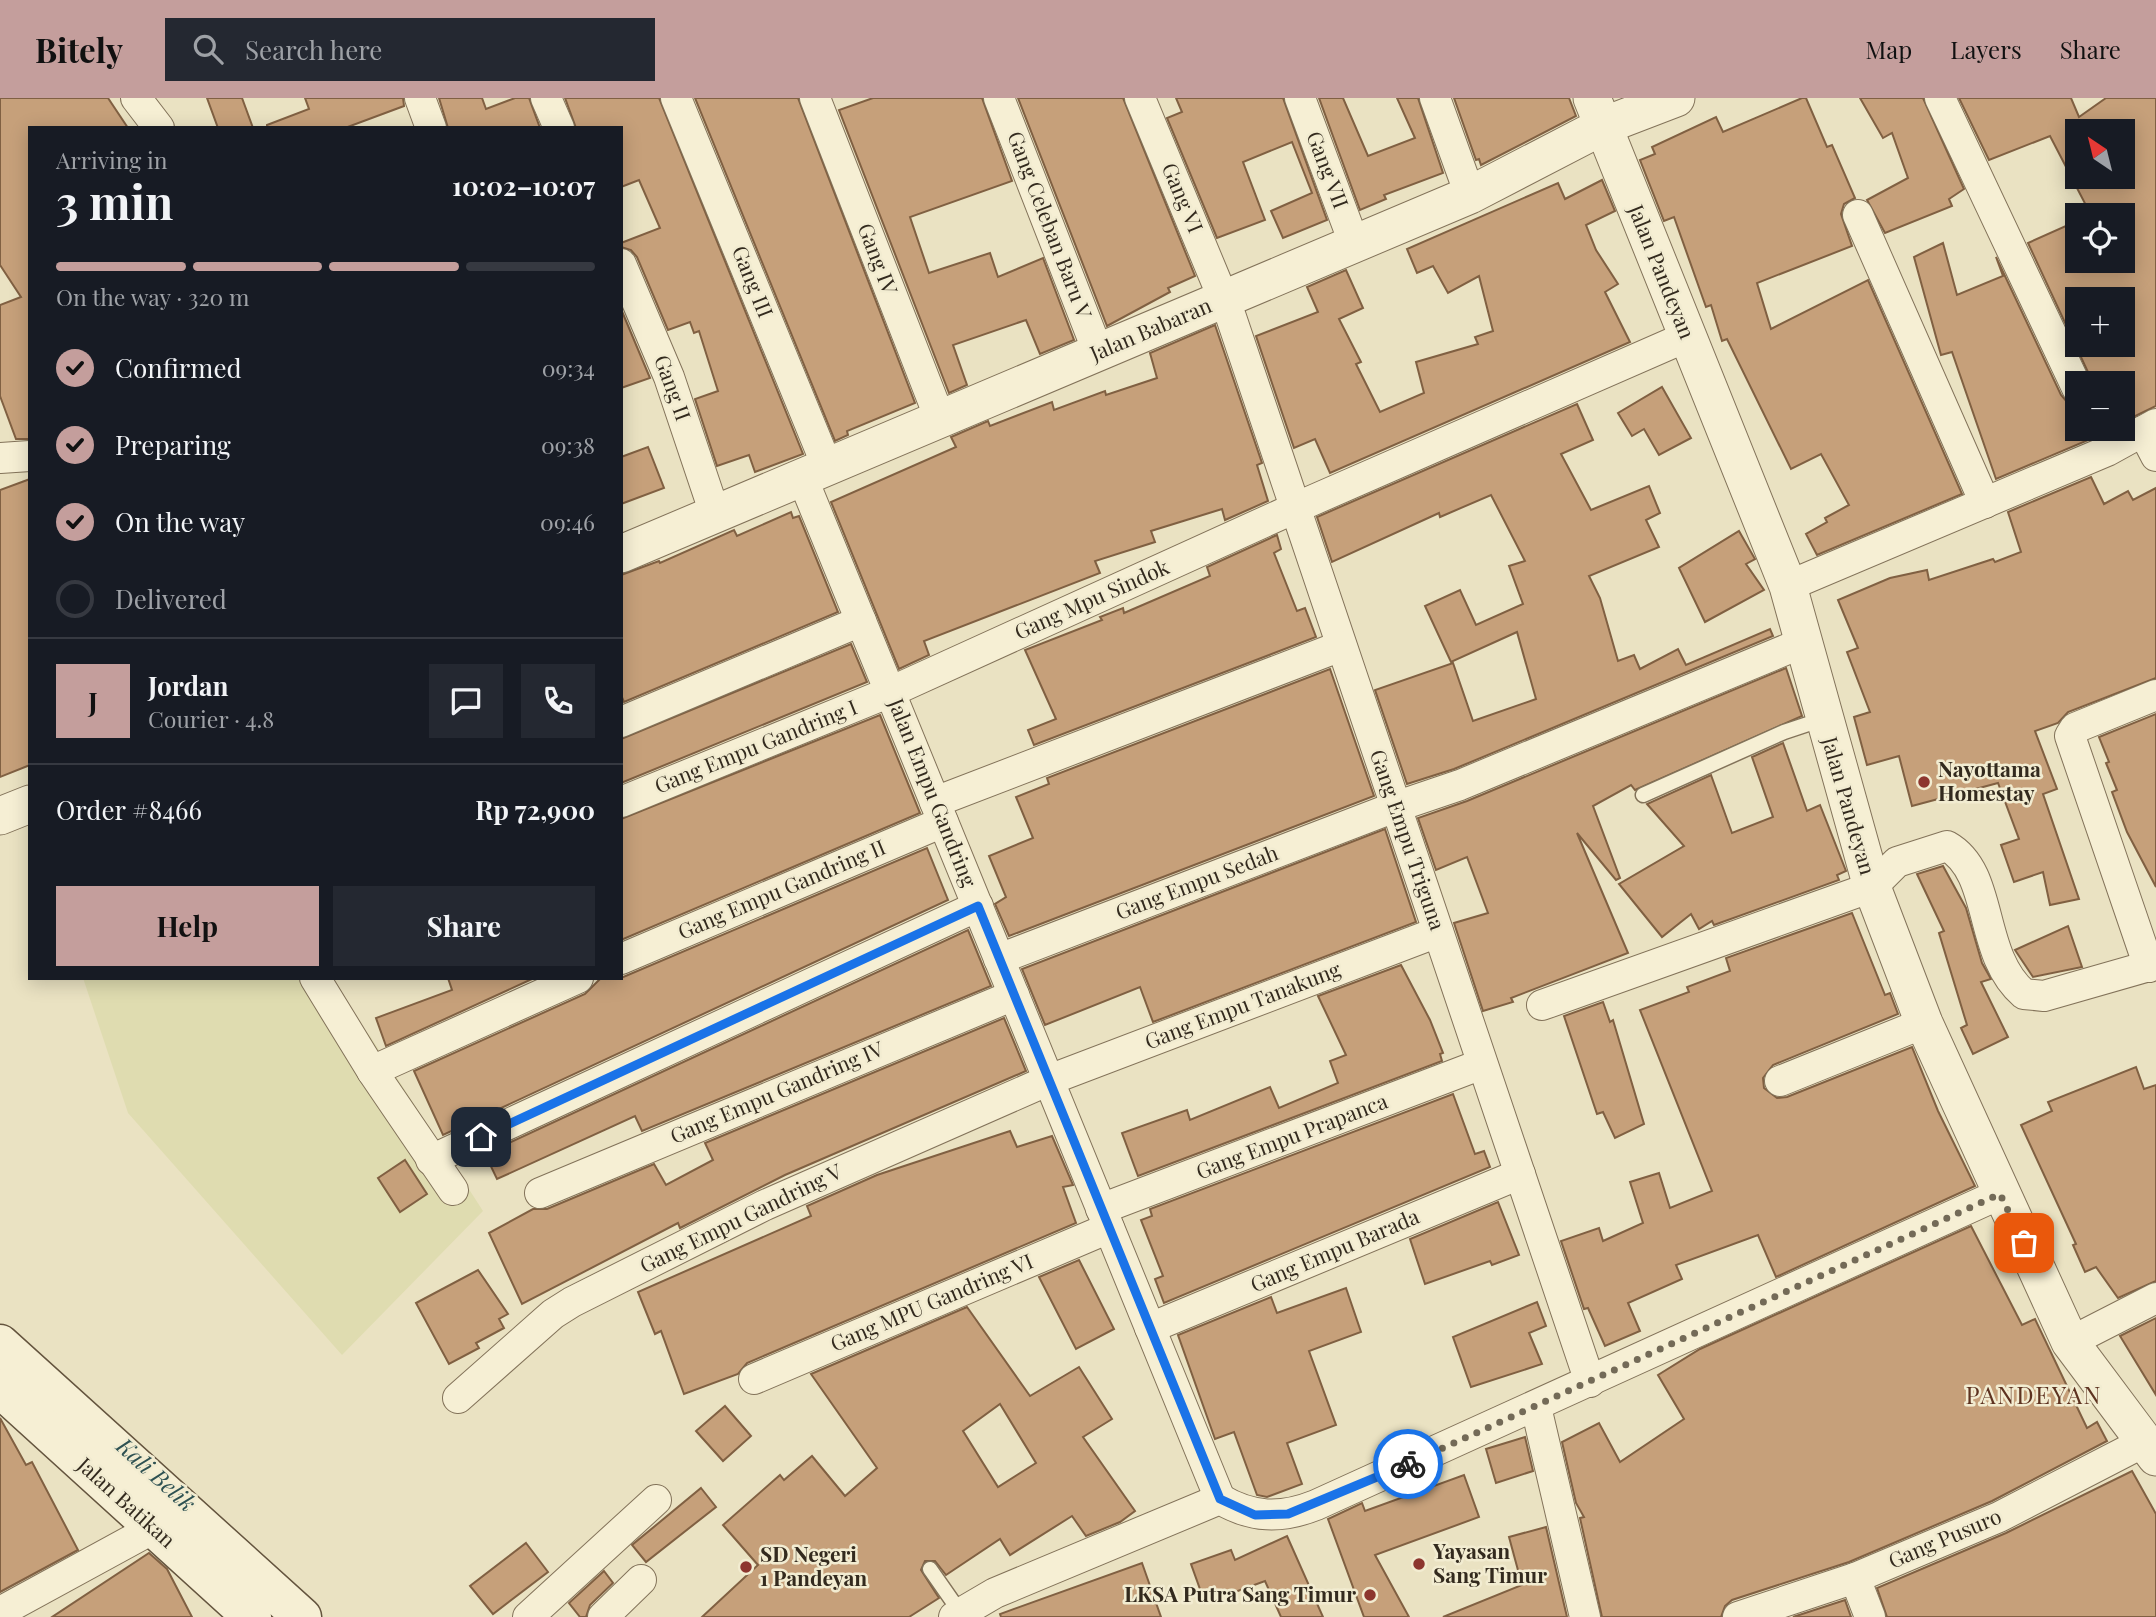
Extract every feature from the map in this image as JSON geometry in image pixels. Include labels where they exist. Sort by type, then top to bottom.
[{"type":"main road","name":"Jalan Batikan","points":[[0,1344],[164,1515],[252,1617]]},
{"type":"main road","name":"Jalan Batikan","points":[[0,1388],[164,1515],[302,1617]]},
{"type":"street","points":[[136,98],[157,126]]},
{"type":"street","points":[[420,98],[430,126]]},
{"type":"street","points":[[546,98],[558,126]]},
{"type":"street","name":"Gang III","points":[[676,98],[815,472]]},
{"type":"street","name":"Gang IV","points":[[815,98],[940,419]]},
{"type":"street","name":"Gang Celeban Baru V","points":[[999,98],[1098,352]]},
{"type":"street","name":"Gang VI","points":[[1140,98],[1224,298]]},
{"type":"street","name":"Gang VII","points":[[1300,98],[1354,243]]},
{"type":"street","points":[[1435,98],[1470,195]]},
{"type":"street","name":"Jalan Babaran","points":[[623,553],[1470,195],[1598,112],[1676,98]]},
{"type":"street","points":[[1940,98],[2069,371]]},
{"type":"street","name":"Jalan Pandeyan","points":[[1598,112],[1788,586],[1872,887],[1924,1023],[2070,1342],[2150,1450]]},
{"type":"street","points":[[1858,215],[1985,503]]},
{"type":"street","name":"Gang II","points":[[623,269],[670,377],[715,514]]},
{"type":"street","name":"Gang Empu Triguna","points":[[1224,298],[1590,1382]]},
{"type":"street","name":"Gang Mpu Sindok","points":[[890,692],[1295,508],[1686,337]]},
{"type":"street","points":[[1788,586],[1985,503],[2100,441]]},
{"type":"street","points":[[0,458],[28,456]]},
{"type":"street","name":"Jalan Empu Gandring","points":[[815,472],[861,621],[1220,1499]]},
{"type":"street","points":[[623,721],[861,621]]},
{"type":"street","name":"Gang Empu Sedah","points":[[999,959],[1510,765],[1802,643]]},
{"type":"street","name":"Gang Empu Gandring II","points":[[623,958],[939,812],[1341,646]]},
{"type":"street","name":"Gang Empu Gandring I","points":[[623,801],[890,692]]},
{"type":"street","points":[[1542,1005],[1872,887],[1897,862],[1947,846],[1961,854],[1974,878],[1998,963],[2024,994],[2044,996],[2152,965],[2070,736],[2075,727],[2156,695]]},
{"type":"street","points":[[0,816],[28,805]]},
{"type":"street","points":[[432,1160],[978,906]]},
{"type":"street","name":"Gang Empu Tanakung","points":[[1049,1080],[1438,932]]},
{"type":"street","points":[[316,980],[372,1071],[453,1190]]},
{"type":"street","points":[[372,1071],[574,980]]},
{"type":"street","name":"Gang Empu Gandring IV","points":[[540,1193],[1014,995]]},
{"type":"street","points":[[1780,1081],[1924,1023]]},
{"type":"street","name":"Gang Empu Prapanca","points":[[1105,1218],[1482,1064]]},
{"type":"street","name":"Gang Empu Gandring V","points":[[458,1398],[553,1314],[572,1302],[765,1205],[1049,1080]]},
{"type":"street","name":"Gang Empu Barada","points":[[1150,1328],[1520,1174]]},
{"type":"street","points":[[957,1614],[995,1593],[1220,1499],[1255,1515],[1303,1510],[2000,1194]]},
{"type":"street","name":"Gang MPU Gandring VI","points":[[754,1379],[1105,1218]]},
{"type":"street","points":[[2070,1342],[2156,1298]]},
{"type":"street","points":[[1535,1407],[1544,1431],[1585,1617]]},
{"type":"street","name":"Gang Pusuro","points":[[1738,1617],[1855,1578],[2150,1450]]},
{"type":"street","points":[[528,1617],[656,1500]]},
{"type":"street","points":[[0,1612],[164,1515]]},
{"type":"street","points":[[1855,1578],[1870,1617]]},
{"type":"street","points":[[603,1617],[641,1580]]},
{"type":"lane","points":[[1643,795],[1784,733],[1823,719]]},
{"type":"lane","points":[[930,1569],[957,1614]]},
{"type":"shaded area","points":[[84,980],[321,980],[370,1036],[483,1211],[342,1355],[128,1113]]},
{"type":"building","points":[[0,98],[108,98],[127,126],[28,126],[28,439],[16,439],[0,396],[0,305],[21,297],[0,265]]},
{"type":"building","points":[[207,98],[242,98],[252,126],[217,126]]},
{"type":"building","points":[[305,98],[403,98],[404,106],[350,126],[267,126],[309,109]]},
{"type":"building","points":[[439,98],[482,98],[486,109],[515,98],[529,98],[539,126],[447,126]]},
{"type":"building","points":[[565,98],[659,98],[803,454],[755,472],[749,455],[717,466],[695,399],[718,391],[699,331],[694,333],[690,322],[668,330],[637,257],[631,250],[623,248],[623,242],[660,228],[639,180],[623,186],[623,126],[575,126]]},
{"type":"building","points":[[695,98],[798,98],[915,403],[847,431],[848,435],[835,441]]},
{"type":"building","points":[[873,98],[982,98],[1012,181],[910,217],[929,273],[990,253],[998,277],[1043,258],[1074,340],[1040,354],[1026,320],[953,345],[967,385],[949,393],[839,110]]},
{"type":"building","points":[[1018,98],[1123,98],[1195,276],[1168,288],[1170,292],[1107,326]]},
{"type":"building","points":[[1176,98],[1283,98],[1327,220],[1283,238],[1271,211],[1312,193],[1292,142],[1243,162],[1265,220],[1217,238],[1167,118],[1182,112]]},
{"type":"building","points":[[1319,98],[1343,98],[1368,156],[1415,138],[1397,98],[1418,98],[1443,173],[1384,195],[1386,199],[1360,210]]},
{"type":"building","points":[[1454,98],[1569,98],[1576,116],[1481,165],[1479,159],[1476,160]]},
{"type":"building","points":[[1806,98],[1827,147],[1832,145],[1855,198],[1844,204],[1841,214],[1852,246],[1757,283],[1771,329],[1868,280],[1962,494],[1817,555],[1806,534],[1827,522],[1825,518],[1849,505],[1821,454],[1791,469],[1727,339],[1722,341],[1711,305],[1706,307],[1674,217],[1664,221],[1640,160],[1655,154],[1652,147],[1716,117],[1723,132]]},
{"type":"building","points":[[1860,98],[1923,98],[1964,189],[1949,199],[1952,206],[1885,233],[1867,200],[1908,178],[1892,133],[1883,138]]},
{"type":"building","points":[[1959,98],[2071,98],[2079,117],[2106,98],[2156,98],[2156,406],[2135,416],[2135,371],[2087,371],[2081,357],[2135,357],[2135,287],[2065,287],[2065,323],[2028,243],[2065,226],[2065,273],[2135,273],[2135,203],[2085,203],[2078,189],[2135,189],[2135,119],[2065,119],[2065,165],[2050,136],[1989,160]]},
{"type":"building","points":[[1602,180],[1615,211],[1586,225],[1596,250],[1618,284],[1605,292],[1630,342],[1330,473],[1315,439],[1294,448],[1256,336],[1318,312],[1307,287],[1346,270],[1363,308],[1339,319],[1361,362],[1356,364],[1380,412],[1424,393],[1416,362],[1478,344],[1475,337],[1493,331],[1479,276],[1448,293],[1433,266],[1417,273],[1407,249],[1558,183],[1565,199]]},
{"type":"building","points":[[1943,243],[1957,295],[2003,276],[1996,257],[2065,400],[2065,441],[2086,441],[1996,479],[1952,352],[1941,355],[1914,257]]},
{"type":"building","points":[[623,314],[650,378],[623,387]]},
{"type":"building","points":[[1215,325],[1262,463],[1257,465],[1268,501],[1225,520],[1222,509],[1151,531],[1155,542],[1095,561],[1100,573],[924,641],[929,655],[899,669],[831,502],[956,447],[951,437],[988,421],[990,426],[1052,402],[1054,410],[1105,391],[1106,395],[1157,378],[1150,353]]},
{"type":"building","points":[[1662,387],[1691,438],[1659,455],[1644,429],[1632,436],[1618,413]]},
{"type":"building","points":[[1577,404],[1593,440],[1561,454],[1591,510],[1649,486],[1660,513],[1646,520],[1659,547],[1589,576],[1600,598],[1618,661],[1634,655],[1640,669],[1678,649],[1686,665],[1770,629],[1773,636],[1454,769],[1407,784],[1375,690],[1453,663],[1473,721],[1536,699],[1517,632],[1451,662],[1425,606],[1460,590],[1476,625],[1523,604],[1509,566],[1525,561],[1491,495],[1440,517],[1439,513],[1332,562],[1317,517]]},
{"type":"building","points":[[648,447],[664,488],[623,503],[623,456]]},
{"type":"building","points":[[2091,477],[2104,504],[2128,491],[2133,500],[2156,488],[2156,678],[2068,712],[2058,723],[2035,731],[2057,789],[2043,794],[2079,899],[2050,905],[2043,872],[2014,882],[2001,845],[2019,839],[1998,783],[1912,806],[1899,756],[1867,765],[1854,717],[1870,712],[1847,652],[1858,648],[1838,600],[1890,578],[1927,570],[1929,580],[2021,552],[2008,512]]},
{"type":"building","points":[[28,480],[28,766],[0,777],[0,490]]},
{"type":"building","points":[[791,512],[793,518],[799,516],[838,612],[624,702],[623,574],[659,561],[660,563],[734,530],[737,536]]},
{"type":"building","points":[[1739,531],[1755,559],[1746,564],[1764,590],[1705,622],[1679,568]]},
{"type":"building","points":[[1277,535],[1281,549],[1274,553],[1297,611],[1305,608],[1316,637],[1034,745],[1028,730],[1056,719],[1025,650],[1102,620],[1100,617],[1123,608],[1124,613],[1210,576],[1207,567]]},
{"type":"building","points":[[851,644],[867,682],[623,782],[623,738]]},
{"type":"building","points":[[1786,668],[1802,716],[1635,790],[1631,785],[1593,806],[1620,878],[1616,880],[1577,833],[1628,953],[1511,998],[1513,1002],[1483,1011],[1454,923],[1488,913],[1467,857],[1436,870],[1418,818],[1467,801]]},
{"type":"building","points":[[1330,669],[1374,796],[1009,936],[995,904],[1006,897],[989,856],[1033,838],[1016,797],[1049,784],[1047,778]]},
{"type":"building","points":[[2156,714],[2156,887],[2127,832],[2112,792],[2117,790],[2099,737]]},
{"type":"building","points":[[880,715],[920,813],[623,939],[623,818]]},
{"type":"building","points":[[1783,743],[1807,811],[1820,805],[1846,871],[1837,875],[1839,880],[1714,925],[1712,921],[1699,929],[1691,914],[1662,937],[1619,884],[1684,846],[1647,804],[1711,775],[1732,833],[1773,817],[1752,757]]},
{"type":"building","points":[[1385,829],[1416,922],[1153,1022],[1140,987],[1045,1025],[1022,969]]},
{"type":"building","points":[[927,848],[948,900],[443,1135],[414,1071],[585,994],[599,980],[623,980],[623,977]]},
{"type":"building","points":[[1943,866],[1966,908],[1982,963],[1991,979],[1981,982],[2008,1037],[1973,1054],[1961,1028],[1967,1025],[1939,933],[1944,931],[1917,874]]},
{"type":"building","points":[[1852,913],[1885,995],[1890,993],[1898,1014],[1773,1065],[1763,1078],[1764,1088],[1777,1098],[1787,1097],[1912,1047],[1938,1111],[1975,1186],[1776,1277],[1758,1235],[1676,1265],[1682,1279],[1628,1303],[1640,1331],[1605,1346],[1588,1308],[1584,1309],[1561,1241],[1599,1228],[1603,1241],[1643,1223],[1630,1182],[1659,1173],[1670,1208],[1712,1191],[1640,1010],[1689,992],[1687,987],[1730,971],[1726,958]]},
{"type":"building","points":[[2068,926],[2082,967],[2033,977],[2015,950]]},
{"type":"building","points":[[968,930],[991,986],[642,1131],[635,1116],[497,1179],[485,1154]]},
{"type":"building","points":[[1401,965],[1430,1020],[1443,1053],[1440,1054],[1442,1061],[1138,1176],[1122,1133],[1187,1110],[1190,1120],[1270,1087],[1279,1108],[1338,1083],[1330,1061],[1346,1055],[1318,996]]},
{"type":"building","points":[[449,980],[530,980],[386,1046],[376,1018],[452,990]]},
{"type":"building","points":[[1603,1002],[1610,1022],[1613,1020],[1644,1124],[1615,1138],[1603,1112],[1597,1114],[1564,1016]]},
{"type":"building","points":[[1004,1018],[1026,1071],[785,1175],[680,1228],[678,1223],[522,1304],[489,1233],[533,1209],[547,1209],[654,1164],[666,1185],[713,1160],[705,1143]]},
{"type":"building","points":[[2136,1067],[2144,1089],[2156,1085],[2156,1281],[2118,1298],[2096,1267],[2085,1272],[2073,1245],[2076,1244],[2021,1125],[2052,1111],[2048,1102]]},
{"type":"building","points":[[1453,1094],[1475,1154],[1484,1151],[1490,1167],[1164,1303],[1155,1279],[1163,1276],[1141,1220],[1152,1216],[1150,1209]]},
{"type":"building","points":[[1010,1131],[1017,1147],[1052,1136],[1073,1185],[1063,1187],[1076,1223],[747,1363],[738,1374],[684,1394],[661,1331],[655,1334],[638,1292],[811,1216],[807,1206],[877,1175]]},
{"type":"building","points":[[405,1160],[427,1194],[400,1212],[378,1178]]},
{"type":"building","points":[[1498,1202],[1519,1255],[1492,1265],[1490,1261],[1425,1284],[1410,1239]]},
{"type":"building","points":[[1971,1226],[2022,1325],[2035,1319],[2087,1428],[2097,1422],[2107,1441],[1992,1501],[1849,1562],[1732,1600],[1725,1606],[1721,1617],[1602,1617],[1580,1518],[1584,1517],[1576,1503],[1562,1442],[1599,1423],[1620,1462],[1684,1419],[1658,1375],[1700,1349]]},
{"type":"building","points":[[1079,1260],[1114,1329],[1076,1349],[1039,1277]]},
{"type":"building","points":[[478,1270],[508,1314],[499,1319],[504,1328],[476,1343],[479,1348],[449,1364],[416,1303]]},
{"type":"building","points":[[1346,1288],[1361,1332],[1309,1351],[1336,1425],[1287,1443],[1302,1484],[1267,1497],[1257,1495],[1234,1432],[1215,1439],[1178,1335],[1271,1297],[1277,1313]]},
{"type":"building","points":[[1537,1302],[1546,1326],[1529,1333],[1542,1364],[1471,1387],[1453,1337]]},
{"type":"building","points":[[967,1307],[1030,1396],[1079,1367],[1112,1419],[1083,1437],[1135,1511],[1120,1522],[1086,1536],[1072,1516],[1010,1555],[1000,1539],[946,1575],[935,1561],[925,1561],[921,1570],[939,1598],[909,1617],[702,1617],[758,1565],[723,1525],[780,1475],[784,1480],[812,1456],[845,1496],[877,1468],[811,1374]],"holes":[[[1000,1404],[1036,1463],[998,1487],[963,1431]]]},
{"type":"building","points":[[2156,1318],[2156,1395],[2120,1336]]},
{"type":"building","points":[[725,1406],[751,1436],[723,1461],[696,1431]]},
{"type":"building","points":[[0,1418],[26,1465],[32,1462],[78,1550],[0,1592]]},
{"type":"building","points":[[1525,1437],[1533,1471],[1496,1483],[1486,1449]]},
{"type":"building","points":[[2132,1471],[2156,1514],[2156,1617],[1887,1617],[1877,1588],[2006,1533]]},
{"type":"building","points":[[1464,1475],[1479,1517],[1375,1555],[1409,1617],[1364,1617],[1328,1519],[1362,1503],[1365,1511]]},
{"type":"building","points":[[701,1488],[716,1507],[646,1562],[632,1545]]},
{"type":"building","points":[[1546,1527],[1567,1617],[1443,1617],[1522,1585],[1509,1537]]},
{"type":"building","points":[[1287,1536],[1323,1617],[1281,1617],[1265,1581],[1205,1603],[1191,1564],[1231,1550],[1235,1560]]},
{"type":"building","points":[[526,1543],[548,1572],[493,1614],[470,1586]]},
{"type":"building","points":[[149,1553],[167,1569],[192,1617],[52,1617]]},
{"type":"building","points":[[1142,1563],[1161,1617],[1001,1617],[1000,1614]]},
{"type":"building","points":[[604,1571],[613,1583],[590,1605],[586,1617],[580,1617],[569,1603]]},
{"type":"building","points":[[1845,1600],[1851,1617],[1793,1617]]},
{"type":"way so far","points":[[1408,1464],[2000,1194],[2024,1243]]},
{"type":"place","name":"Nayottama Homestay","points":[[1924,782]]},
{"type":"place","name":"Yayasan Sang Timur","points":[[1419,1564]]},
{"type":"place","name":"SD Negeri 1 Pandeyan","points":[[746,1567]]},
{"type":"place","name":"LKSA Putra Sang Timur","points":[[1370,1595]]},
{"type":"district","name":"PANDEYAN","points":[[2034,1396]]},
{"type":"route","points":[[481,1137],[978,906],[1220,1499],[1255,1515],[1288,1514],[1316,1505],[1408,1464]]},
{"type":"water label","name":"Kali Belik","points":[[156,1475]]}]
